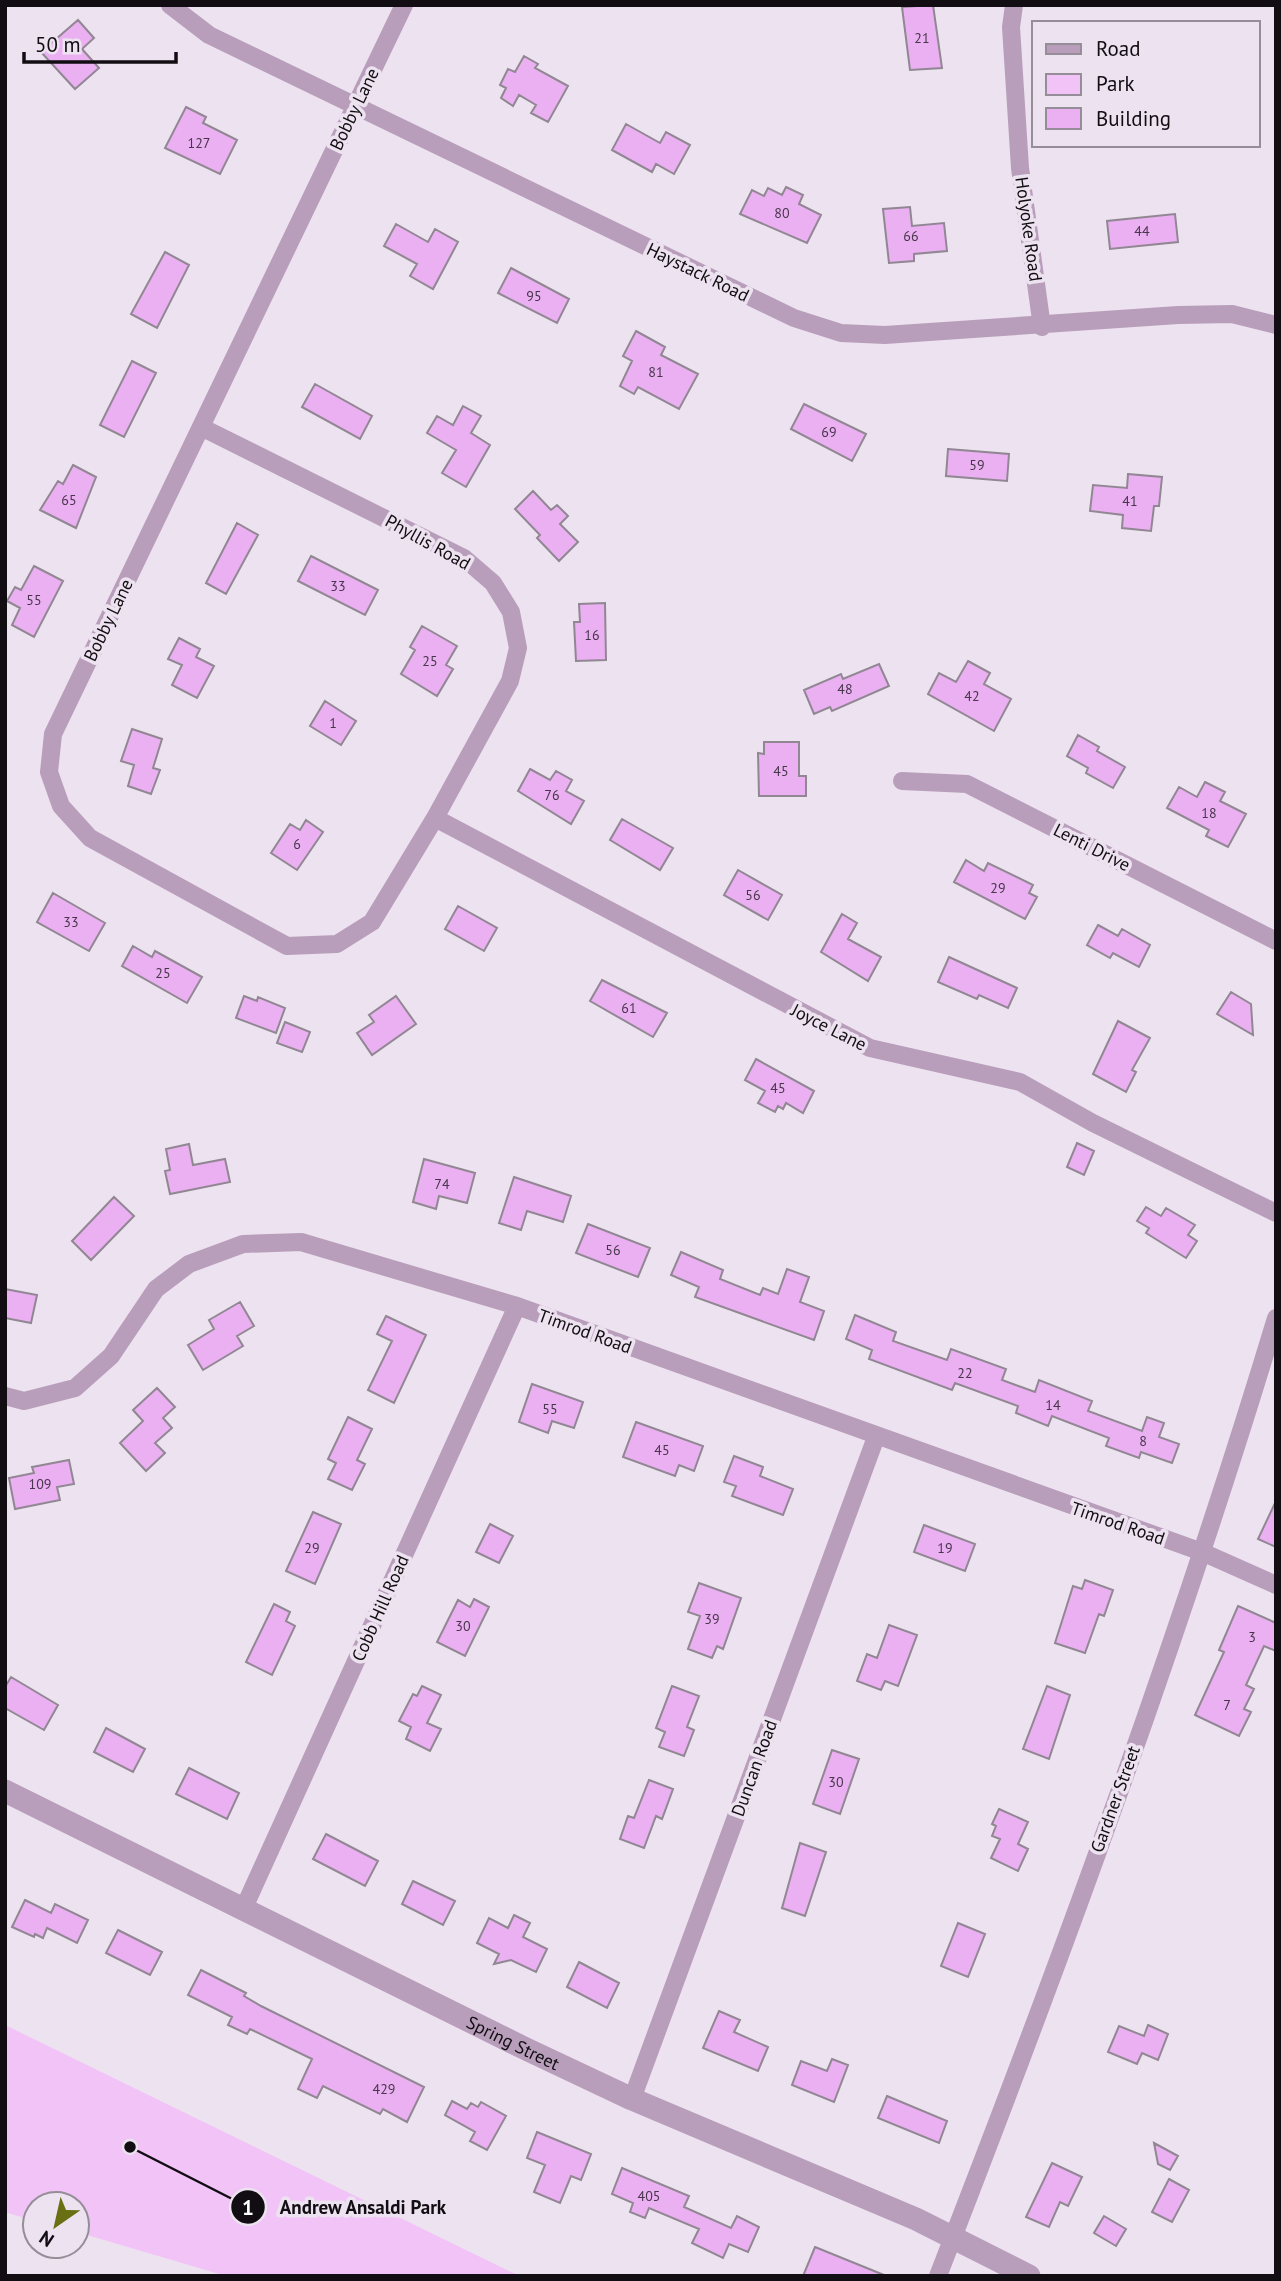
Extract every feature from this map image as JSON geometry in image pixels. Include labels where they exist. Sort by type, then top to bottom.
[{"type":"street","name":"Haystack Road","points":[[170,5],[208,35],[794,318],[841,332],[885,335],[1042,327],[1178,315],[1232,314],[1276,325]]},
{"type":"street","name":"Bobby Lane","points":[[404,5],[53,734],[49,772],[61,806],[90,838],[287,946],[337,944],[372,922],[435,818]]},
{"type":"street","name":"Holyoke Road","points":[[1014,5],[1011,27],[1020,168],[1042,327]]},
{"type":"street","name":"Phyllis Road","points":[[201,427],[464,558],[494,583],[512,612],[517,649],[510,681],[435,818]]},
{"type":"street","name":"Lenti Drive","points":[[902,781],[967,784],[1276,941]]},
{"type":"street","name":"Joyce Lane","points":[[435,818],[870,1048],[1020,1082],[1093,1123],[1276,1213]]},
{"type":"street","name":"Timrod Road","points":[[5,1396],[24,1401],[75,1388],[111,1356],[156,1289],[189,1264],[243,1244],[301,1241],[517,1306],[1202,1552],[1276,1585]]},
{"type":"street","name":"Cobb Hill Road","points":[[243,1910],[517,1306]]},
{"type":"street","name":"Gardner Street","points":[[938,2276],[1137,1740],[1202,1552],[1276,1318]]},
{"type":"street","name":"Duncan Road","points":[[632,2099],[876,1437]]},
{"type":"street","name":"Spring Street","points":[[5,1791],[632,2099],[953,2236],[1030,2276]]},
{"type":"green space","points":[[5,2025],[521,2276],[226,2276],[91,2236],[91,2190],[21,2190],[21,2217],[5,2212]]},
{"type":"building","points":[[933,5],[942,68],[910,70],[902,7]]},
{"type":"building","points":[[78,20],[94,38],[82,49],[99,68],[75,89],[41,52]]},
{"type":"building","points":[[524,56],[538,64],[535,68],[568,86],[548,122],[531,113],[536,105],[519,95],[513,106],[501,98],[506,88],[500,85],[508,69],[515,72]]},
{"type":"building","points":[[186,107],[206,117],[203,123],[237,140],[220,174],[165,148]]},
{"type":"building","points":[[626,124],[660,143],[666,132],[690,145],[674,174],[656,164],[652,172],[612,150]]},
{"type":"building","points":[[786,187],[803,195],[799,204],[821,215],[807,243],[740,214],[752,190],[764,196],[768,188],[782,195]]},
{"type":"building","points":[[910,207],[912,226],[944,223],[947,251],[914,254],[914,261],[889,263],[883,209]]},
{"type":"building","points":[[1175,214],[1178,242],[1110,249],[1107,221]]},
{"type":"building","points":[[396,224],[428,242],[435,229],[458,242],[433,289],[410,276],[417,264],[384,246]]},
{"type":"building","points":[[165,252],[189,265],[157,328],[131,314]]},
{"type":"building","points":[[511,268],[569,299],[557,323],[498,293]]},
{"type":"building","points":[[636,331],[665,347],[661,355],[698,374],[679,409],[638,387],[634,394],[620,386],[632,361],[623,356]]},
{"type":"building","points":[[132,361],[156,373],[124,437],[100,425]]},
{"type":"building","points":[[315,384],[372,416],[360,439],[302,407]]},
{"type":"building","points":[[804,404],[866,434],[852,461],[791,429]]},
{"type":"building","points":[[463,406],[481,416],[471,433],[490,445],[466,487],[442,473],[456,450],[427,433],[437,416],[453,425]]},
{"type":"building","points":[[948,449],[1009,454],[1007,481],[946,476]]},
{"type":"building","points":[[73,465],[96,477],[76,528],[40,510],[58,481],[63,484]]},
{"type":"building","points":[[1128,474],[1162,477],[1159,506],[1154,506],[1151,531],[1122,528],[1123,515],[1090,511],[1093,485],[1127,488]]},
{"type":"building","points":[[533,491],[551,510],[557,505],[568,516],[560,524],[578,542],[559,561],[537,538],[540,535],[515,509]]},
{"type":"building","points":[[237,523],[258,535],[226,594],[206,583]]},
{"type":"building","points":[[311,556],[378,590],[365,615],[298,581]]},
{"type":"building","points":[[34,566],[63,581],[34,637],[12,625],[20,608],[7,601],[15,587],[21,590]]},
{"type":"building","points":[[605,603],[606,660],[576,661],[574,622],[580,622],[579,604]]},
{"type":"building","points":[[422,626],[457,646],[446,665],[453,669],[437,696],[401,674],[415,650],[410,647]]},
{"type":"building","points":[[179,638],[200,649],[196,657],[214,666],[197,698],[172,685],[182,665],[168,659]]},
{"type":"building","points":[[968,661],[990,673],[984,684],[1011,699],[994,731],[928,694],[939,673],[956,682]]},
{"type":"building","points":[[879,664],[889,686],[832,711],[830,707],[814,714],[804,690],[841,674],[843,679]]},
{"type":"building","points":[[325,701],[356,721],[341,745],[310,726]]},
{"type":"building","points":[[132,729],[162,739],[153,768],[160,770],[151,794],[128,786],[134,765],[121,761]]},
{"type":"building","points":[[1078,735],[1099,747],[1097,751],[1125,767],[1113,788],[1086,773],[1088,768],[1067,756]]},
{"type":"building","points":[[764,742],[799,742],[799,776],[806,776],[806,796],[759,796],[758,753],[764,754]]},
{"type":"building","points":[[530,769],[550,780],[556,771],[572,780],[566,791],[584,801],[571,824],[518,791]]},
{"type":"building","points":[[1205,782],[1225,792],[1220,801],[1246,814],[1228,847],[1206,836],[1209,830],[1167,808],[1179,787],[1197,797]]},
{"type":"building","points":[[622,819],[673,848],[660,870],[610,840]]},
{"type":"building","points":[[306,820],[323,832],[297,870],[271,853],[290,824],[300,830]]},
{"type":"building","points":[[966,860],[984,871],[988,863],[1033,885],[1029,893],[1037,897],[1025,919],[954,882]]},
{"type":"building","points":[[738,870],[782,895],[768,920],[724,895]]},
{"type":"building","points":[[53,893],[105,923],[89,951],[37,922]]},
{"type":"building","points":[[458,906],[497,928],[484,951],[445,929]]},
{"type":"building","points":[[842,914],[857,923],[848,939],[881,957],[868,981],[821,952]]},
{"type":"building","points":[[1098,925],[1118,936],[1122,929],[1150,945],[1139,967],[1113,953],[1110,958],[1087,945]]},
{"type":"building","points":[[133,946],[152,957],[155,951],[202,977],[187,1003],[122,966]]},
{"type":"building","points":[[949,957],[1017,988],[1008,1008],[979,995],[977,999],[938,982]]},
{"type":"building","points":[[602,980],[667,1013],[653,1037],[590,1001]]},
{"type":"building","points":[[1231,992],[1251,1004],[1253,1035],[1217,1014]]},
{"type":"building","points":[[244,996],[257,1001],[258,997],[285,1008],[276,1033],[236,1018]]},
{"type":"building","points":[[396,996],[416,1024],[372,1055],[357,1033],[374,1022],[369,1015]]},
{"type":"building","points":[[1118,1021],[1150,1038],[1132,1070],[1136,1072],[1126,1092],[1093,1074]]},
{"type":"building","points":[[285,1022],[310,1032],[302,1052],[277,1043]]},
{"type":"building","points":[[756,1059],[814,1091],[803,1113],[786,1103],[783,1109],[778,1106],[775,1112],[758,1103],[765,1091],[745,1080]]},
{"type":"building","points":[[1077,1143],[1094,1151],[1084,1175],[1067,1167]]},
{"type":"building","points":[[189,1144],[193,1165],[225,1159],[230,1182],[170,1194],[165,1171],[170,1170],[166,1149]]},
{"type":"building","points":[[424,1159],[475,1173],[467,1203],[439,1196],[436,1209],[413,1202]]},
{"type":"building","points":[[514,1177],[571,1196],[563,1222],[527,1211],[521,1230],[499,1223]]},
{"type":"building","points":[[114,1197],[134,1216],[91,1260],[72,1241]]},
{"type":"building","points":[[1146,1207],[1161,1216],[1166,1208],[1195,1225],[1188,1235],[1197,1241],[1186,1258],[1146,1233],[1149,1228],[1137,1221]]},
{"type":"building","points":[[588,1224],[650,1248],[638,1277],[576,1253]]},
{"type":"building","points":[[681,1252],[723,1270],[720,1279],[760,1295],[763,1288],[778,1294],[787,1269],[809,1277],[800,1302],[824,1311],[814,1340],[695,1297],[699,1287],[671,1275]]},
{"type":"building","points":[[5,1289],[37,1295],[31,1323],[5,1318]]},
{"type":"building","points":[[240,1302],[254,1326],[237,1336],[243,1346],[203,1370],[188,1345],[214,1329],[209,1320]]},
{"type":"building","points":[[855,1315],[896,1332],[893,1341],[947,1360],[951,1349],[1006,1369],[1002,1380],[1035,1392],[1039,1380],[1092,1401],[1088,1411],[1142,1431],[1147,1417],[1164,1423],[1159,1437],[1179,1444],[1172,1463],[1141,1452],[1139,1458],[1106,1446],[1109,1438],[1052,1416],[1048,1426],[1016,1413],[1018,1406],[955,1383],[952,1390],[869,1359],[872,1350],[846,1339]]},
{"type":"building","points":[[386,1316],[426,1335],[394,1403],[368,1390],[392,1341],[377,1334]]},
{"type":"building","points":[[532,1384],[583,1402],[574,1428],[552,1421],[548,1433],[519,1422]]},
{"type":"building","points":[[157,1388],[175,1407],[163,1418],[172,1428],[155,1443],[165,1453],[146,1471],[120,1443],[143,1421],[133,1410]]},
{"type":"building","points":[[348,1417],[372,1429],[357,1460],[365,1464],[352,1490],[328,1479],[336,1463],[328,1459]]},
{"type":"building","points":[[636,1422],[703,1446],[694,1471],[679,1465],[675,1476],[623,1457]]},
{"type":"building","points":[[734,1456],[763,1467],[760,1476],[793,1489],[783,1515],[732,1496],[736,1486],[724,1482]]},
{"type":"building","points":[[69,1460],[74,1484],[57,1487],[60,1500],[15,1509],[9,1478],[34,1473],[32,1467]]},
{"type":"building","points":[[1276,1501],[1276,1547],[1258,1539]]},
{"type":"building","points":[[313,1512],[341,1524],[315,1584],[286,1571]]},
{"type":"building","points":[[490,1524],[513,1536],[499,1563],[476,1552]]},
{"type":"building","points":[[924,1525],[975,1544],[965,1571],[914,1552]]},
{"type":"building","points":[[1085,1580],[1113,1590],[1104,1616],[1099,1614],[1085,1653],[1055,1643],[1073,1586],[1082,1589]]},
{"type":"building","points":[[699,1583],[741,1598],[723,1649],[717,1646],[712,1658],[688,1649],[700,1616],[688,1612]]},
{"type":"building","points":[[474,1599],[489,1607],[465,1656],[437,1642],[458,1600],[470,1607]]},
{"type":"building","points":[[274,1604],[290,1612],[286,1621],[295,1626],[272,1675],[246,1662]]},
{"type":"building","points":[[1238,1606],[1276,1623],[1276,1651],[1264,1646],[1246,1685],[1254,1689],[1244,1709],[1251,1712],[1239,1736],[1195,1715],[1224,1652],[1219,1650]]},
{"type":"building","points":[[889,1625],[917,1635],[898,1686],[885,1681],[881,1690],[857,1681],[867,1654],[877,1658]]},
{"type":"building","points":[[11,1677],[58,1705],[44,1730],[5,1708],[5,1687]]},
{"type":"building","points":[[422,1686],[441,1695],[427,1723],[441,1729],[430,1751],[406,1739],[411,1727],[399,1721],[413,1694],[417,1696]]},
{"type":"building","points":[[672,1686],[699,1696],[687,1727],[694,1730],[684,1756],[659,1747],[665,1732],[656,1728]]},
{"type":"building","points":[[1047,1686],[1070,1695],[1049,1759],[1023,1749]]},
{"type":"building","points":[[106,1728],[145,1749],[133,1772],[94,1752]]},
{"type":"building","points":[[832,1750],[859,1759],[840,1814],[813,1804]]},
{"type":"building","points":[[189,1768],[239,1793],[227,1819],[176,1794]]},
{"type":"building","points":[[649,1780],[673,1789],[662,1819],[656,1816],[644,1848],[620,1839],[628,1816],[634,1818]]},
{"type":"building","points":[[999,1809],[1028,1822],[1018,1844],[1028,1849],[1018,1871],[991,1858],[1000,1839],[992,1836],[996,1826],[992,1824]]},
{"type":"building","points":[[326,1834],[378,1861],[365,1886],[313,1859]]},
{"type":"building","points":[[800,1843],[826,1852],[805,1916],[782,1908]]},
{"type":"building","points":[[413,1881],[455,1901],[443,1925],[402,1904]]},
{"type":"building","points":[[25,1900],[51,1913],[55,1904],[88,1920],[77,1943],[47,1928],[43,1938],[12,1927]]},
{"type":"building","points":[[514,1915],[530,1923],[523,1937],[547,1949],[536,1972],[511,1960],[494,1964],[499,1954],[477,1943],[489,1918],[508,1928]]},
{"type":"building","points":[[958,1923],[985,1934],[968,1977],[941,1966]]},
{"type":"building","points":[[118,1930],[162,1952],[150,1975],[106,1953]]},
{"type":"building","points":[[579,1962],[619,1983],[607,2008],[567,1987]]},
{"type":"building","points":[[201,1970],[246,1993],[244,1996],[261,2006],[424,2087],[407,2122],[383,2109],[380,2114],[323,2086],[317,2098],[298,2089],[312,2059],[250,2029],[247,2034],[228,2025],[232,2017],[188,1995]]},
{"type":"building","points":[[719,2011],[740,2020],[734,2032],[768,2047],[758,2071],[703,2048]]},
{"type":"building","points":[[1148,2025],[1168,2034],[1158,2060],[1142,2053],[1137,2064],[1108,2052],[1119,2026],[1144,2036]]},
{"type":"building","points":[[832,2059],[848,2065],[834,2102],[792,2085],[801,2061],[827,2071]]},
{"type":"building","points":[[887,2096],[947,2121],[939,2143],[878,2118]]},
{"type":"building","points":[[452,2101],[467,2109],[471,2103],[478,2107],[481,2102],[506,2116],[487,2150],[470,2141],[475,2132],[445,2115]]},
{"type":"building","points":[[537,2132],[591,2154],[581,2180],[571,2176],[560,2203],[534,2192],[545,2165],[527,2158]]},
{"type":"building","points":[[1154,2143],[1178,2156],[1170,2170],[1158,2164]]},
{"type":"building","points":[[1052,2163],[1082,2177],[1068,2206],[1060,2202],[1049,2227],[1026,2217]]},
{"type":"building","points":[[622,2168],[689,2196],[684,2207],[731,2228],[737,2216],[759,2227],[748,2252],[729,2244],[723,2258],[692,2243],[699,2229],[649,2208],[645,2218],[630,2212],[633,2203],[612,2194]]},
{"type":"building","points":[[1169,2179],[1189,2190],[1172,2222],[1152,2212]]},
{"type":"building","points":[[1104,2216],[1126,2229],[1116,2246],[1094,2233]]},
{"type":"building","points":[[815,2247],[884,2275],[884,2276],[803,2276]]},
{"type":"place","name":"Andrew Ansaldi Park","points":[[130,2147]]}]
